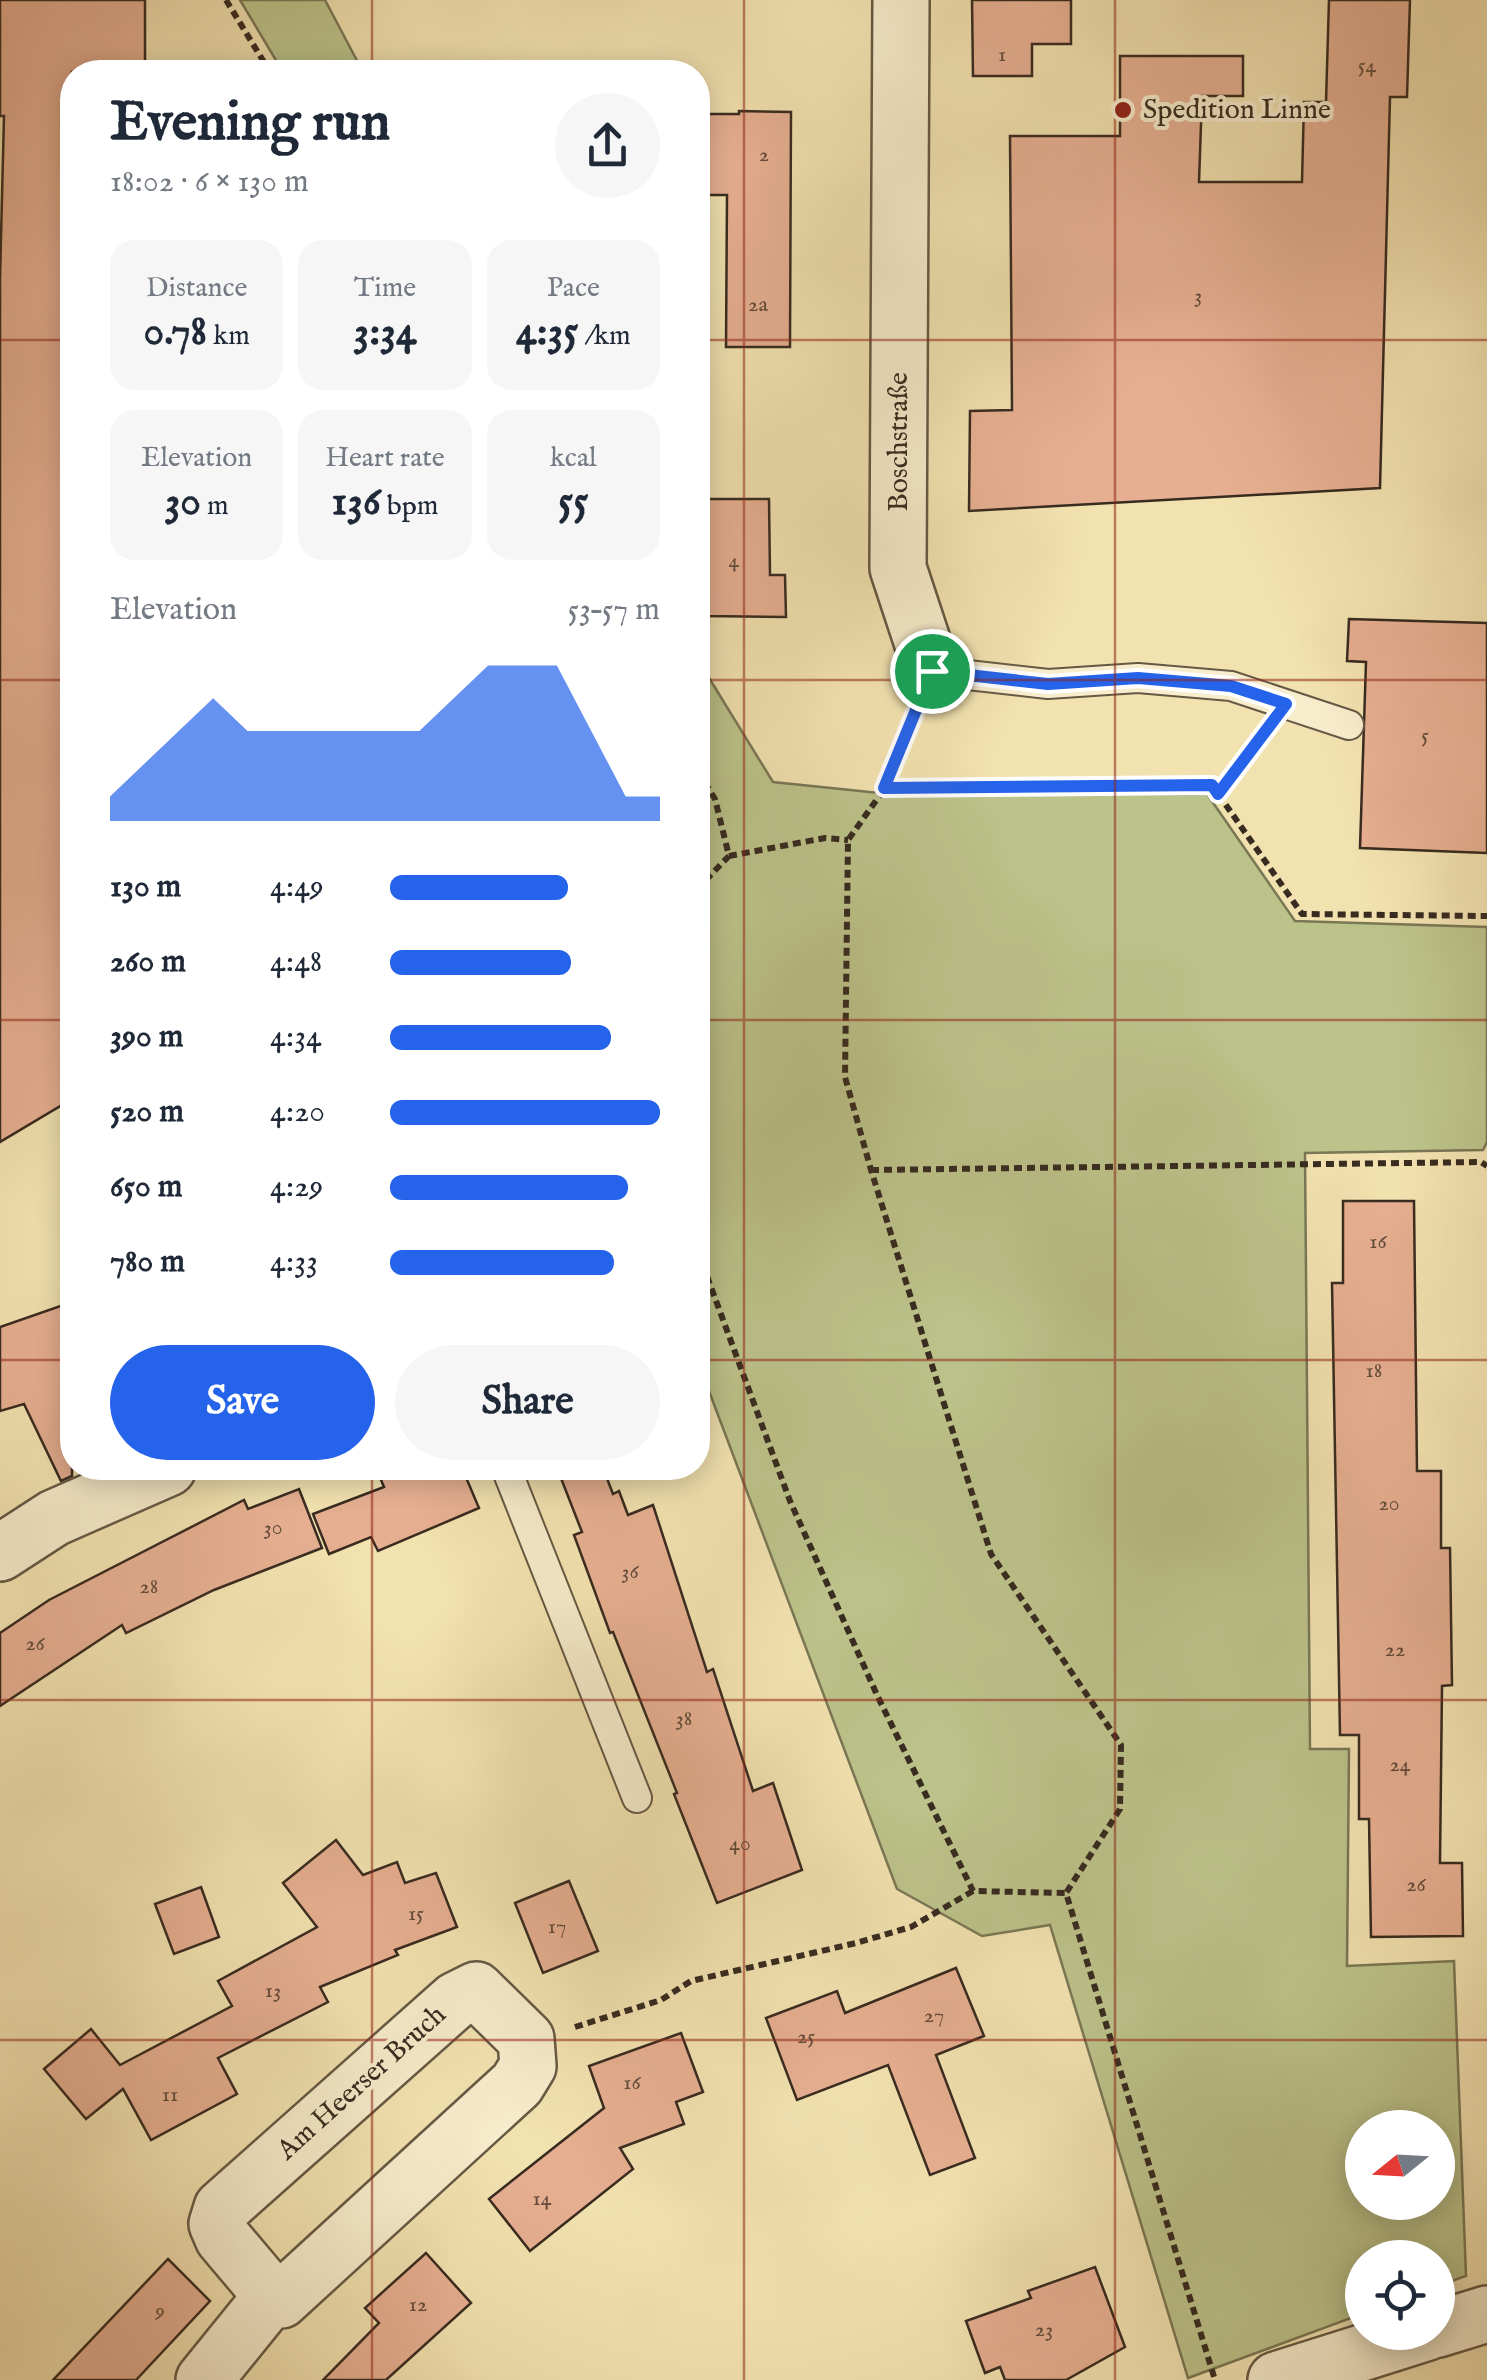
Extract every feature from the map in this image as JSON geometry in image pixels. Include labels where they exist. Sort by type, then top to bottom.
[{"type":"street","name":"Boschstraße","points":[[901,0],[898,568],[932,671]]},
{"type":"street","points":[[0,1553],[54,1518],[141,1480]]},
{"type":"street","name":"Am Heerser Bruch","points":[[476,1990],[526,2039],[528,2066],[516,2084],[281,2300],[272,2296],[223,2238],[217,2224],[222,2208],[456,2000],[476,1990]]},
{"type":"street","name":"Am Heerser Bruch","points":[[204,2380],[272,2296]]},
{"type":"street","points":[[1455,2324],[1487,2314]]},
{"type":"street","points":[[1276,2380],[1371,2350]]},
{"type":"lane","points":[[932,671],[1048,684],[1138,678],[1231,686],[1349,725]]},
{"type":"lane","points":[[511,1480],[637,1798]]},
{"type":"path","points":[[226,0],[263,60]]},
{"type":"path","points":[[932,671],[884,788],[848,840],[845,1078],[991,1554],[1122,1745],[1120,1809],[1066,1893],[1215,2380]]},
{"type":"path","points":[[1218,794],[1286,704]]},
{"type":"path","points":[[884,788],[1212,785],[1302,914],[1487,916]]},
{"type":"path","points":[[710,791],[729,856]]},
{"type":"path","points":[[710,876],[729,856],[825,838],[848,840]]},
{"type":"path","points":[[871,1170],[1216,1167],[1312,1162],[1481,1162],[1487,1166]]},
{"type":"path","points":[[710,1290],[790,1501],[877,1695],[973,1891]]},
{"type":"path","points":[[559,2032],[661,2000],[690,1981],[856,1944],[911,1927],[973,1891],[1066,1893]]},
{"type":"green space","points":[[240,0],[325,0],[357,60],[276,60]]},
{"type":"green space","points":[[710,680],[773,782],[889,794],[1207,794],[1295,921],[1487,927],[1487,1142],[1483,1150],[1305,1153],[1310,1749],[1349,1749],[1347,1966],[1454,1961],[1466,2276],[1455,2280],[1455,2240],[1345,2240],[1345,2320],[1188,2378],[1050,1925],[982,1936],[897,1889],[710,1394]]},
{"type":"building","points":[[0,0],[145,0],[145,60],[60,60],[60,1106],[0,1142],[0,278],[4,116],[0,116]]},
{"type":"building","points":[[972,0],[1071,0],[1071,44],[1032,44],[1032,76],[973,76]]},
{"type":"building","points":[[1329,0],[1410,0],[1407,97],[1390,97],[1380,488],[969,511],[970,411],[1012,410],[1010,136],[1120,136],[1120,56],[1243,56],[1243,96],[1202,96],[1199,182],[1302,182],[1304,102],[1326,102]]},
{"type":"building","points":[[791,112],[790,347],[726,347],[727,195],[710,195],[710,114]]},
{"type":"building","points":[[710,499],[769,499],[770,575],[785,575],[786,617],[710,616]]},
{"type":"building","points":[[1349,619],[1487,623],[1487,853],[1360,848],[1366,662],[1347,661]]},
{"type":"building","points":[[1343,1201],[1414,1201],[1417,1471],[1441,1471],[1441,1548],[1450,1548],[1452,1685],[1442,1686],[1440,1863],[1462,1863],[1463,1936],[1371,1937],[1369,1819],[1359,1819],[1359,1735],[1340,1735],[1332,1283],[1343,1283]]},
{"type":"building","points":[[60,1306],[60,1479],[24,1404],[0,1411],[0,1327]]},
{"type":"building","points":[[381,1480],[467,1480],[479,1508],[378,1551],[371,1537],[329,1554],[313,1514],[384,1487]]},
{"type":"building","points":[[562,1480],[608,1480],[613,1494],[619,1491],[628,1515],[653,1505],[707,1672],[713,1669],[753,1791],[773,1783],[802,1870],[717,1903],[574,1535],[582,1532]]},
{"type":"building","points":[[299,1489],[322,1548],[214,1590],[126,1633],[122,1625],[0,1706],[0,1633],[49,1600],[244,1500],[248,1509]]},
{"type":"building","points":[[336,1840],[363,1875],[397,1862],[405,1883],[436,1873],[457,1927],[395,1950],[398,1955],[320,1987],[328,2002],[218,2058],[237,2094],[151,2140],[123,2089],[86,2119],[44,2069],[91,2029],[120,2065],[232,2006],[218,1981],[317,1927],[283,1883]]},
{"type":"building","points":[[569,1881],[598,1951],[543,1973],[515,1903]]},
{"type":"building","points":[[201,1887],[219,1937],[174,1954],[155,1904]]},
{"type":"building","points":[[956,1968],[984,2036],[936,2055],[975,2158],[930,2175],[888,2065],[797,2100],[766,2018],[837,1991],[845,2013]]},
{"type":"building","points":[[681,2033],[703,2092],[676,2102],[684,2124],[620,2148],[633,2169],[530,2251],[489,2199],[604,2108],[589,2066]]},
{"type":"building","points":[[426,2253],[471,2303],[386,2380],[323,2380],[379,2323],[365,2308]]},
{"type":"building","points":[[168,2259],[210,2301],[136,2380],[53,2380]]},
{"type":"building","points":[[1095,2267],[1125,2347],[1066,2380],[1005,2380],[1000,2367],[985,2373],[966,2321],[1031,2298],[1028,2291]]},
{"type":"place","name":"Spedition Linne","points":[[1123,110]]},
{"type":"route","points":[[932,671],[1048,684],[1138,678],[1231,686],[1286,704],[1218,794],[1212,785],[884,788],[932,671]]}]
